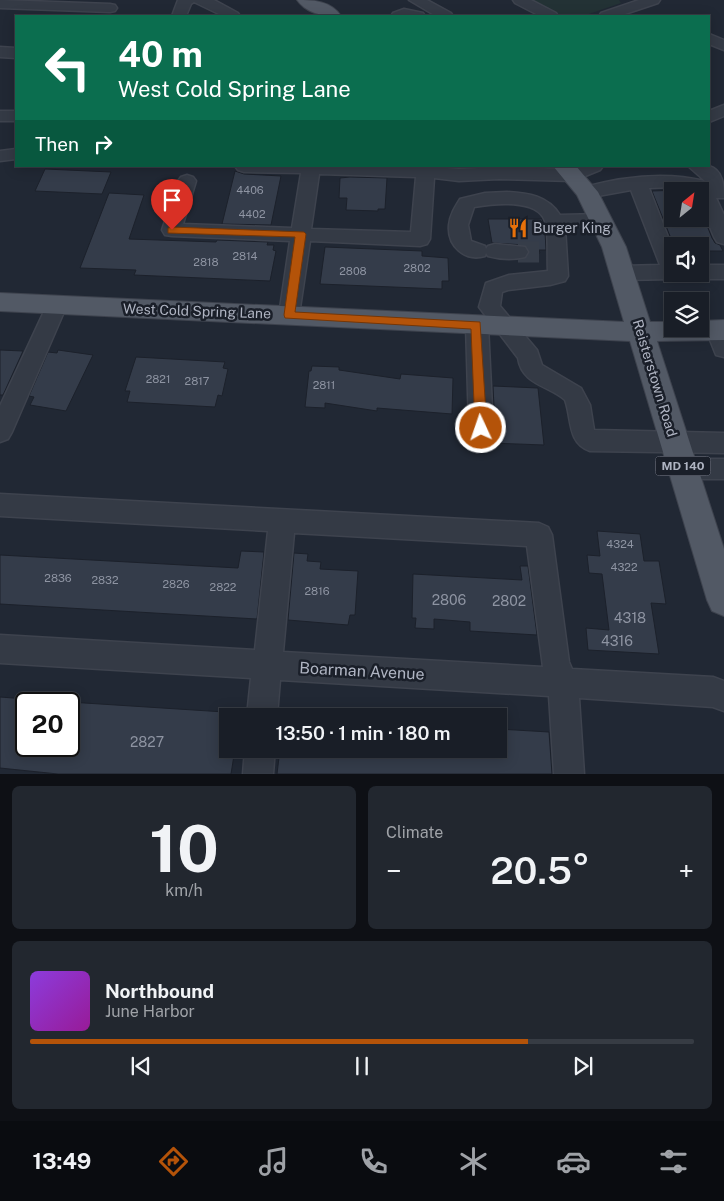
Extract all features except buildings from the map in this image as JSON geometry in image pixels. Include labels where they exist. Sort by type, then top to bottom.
[{"type":"main road","points":[[306,0],[330,15]]},
{"type":"main road","name":"Reisterstown Road","points":[[575,178],[601,220],[614,247],[724,600]]},
{"type":"main road","name":"West Cold Spring Lane","points":[[0,302],[722,336]]},
{"type":"street","points":[[179,15],[185,0],[188,0]]},
{"type":"street","points":[[199,0],[212,4],[232,15]]},
{"type":"street","points":[[416,0],[444,15]]},
{"type":"street","points":[[520,0],[549,15]]},
{"type":"street","points":[[608,15],[631,3],[653,0]]},
{"type":"street","points":[[10,3],[110,8]]},
{"type":"street","points":[[631,3],[652,15]]},
{"type":"street","points":[[400,15],[404,13],[413,15]]},
{"type":"street","points":[[710,39],[724,45]]},
{"type":"street","points":[[0,52],[15,53]]},
{"type":"street","points":[[710,117],[724,110]]},
{"type":"street","points":[[0,116],[15,116]]},
{"type":"street","points":[[0,156],[15,154]]},
{"type":"street","points":[[278,167],[418,170],[459,175],[499,173],[575,178],[648,177],[683,181],[702,186],[724,237]]},
{"type":"street","points":[[575,178],[592,167]]},
{"type":"street","points":[[698,167],[711,176],[724,203]]},
{"type":"street","points":[[289,315],[311,168]]},
{"type":"street","points":[[187,180],[172,230],[420,239],[418,170]]},
{"type":"street","points":[[648,177],[664,240]]},
{"type":"street","points":[[518,252],[468,251],[462,246],[459,217],[467,203],[491,199],[524,200],[545,208],[555,221]]},
{"type":"street","points":[[555,221],[601,220]]},
{"type":"street","points":[[555,221],[548,252],[558,276],[544,279],[506,281],[493,288],[489,306],[529,356],[529,364],[534,372],[570,391],[575,396],[583,432],[590,441],[679,456],[724,469]]},
{"type":"street","points":[[622,273],[664,272]]},
{"type":"street","points":[[709,272],[724,272]]},
{"type":"street","points":[[0,432],[57,305]]},
{"type":"street","points":[[476,325],[481,428]]},
{"type":"street","points":[[679,456],[724,444]]},
{"type":"street","points":[[0,505],[539,535],[555,664],[564,682],[568,774]]},
{"type":"street","points":[[263,708],[282,521]]},
{"type":"street","name":"Boarman Avenue","points":[[0,649],[564,682],[713,692],[724,696]]},
{"type":"street","points":[[258,774],[259,758]]},
{"type":"shaded area","points":[[532,0],[619,0],[621,3],[586,15],[560,15]]},
{"type":"tunnel","points":[[518,252],[540,252]]},
{"type":"place","name":"Burger King","points":[[518,228]]},
{"type":"route","points":[[172,230],[301,234],[289,315],[476,325],[481,428]]}]
